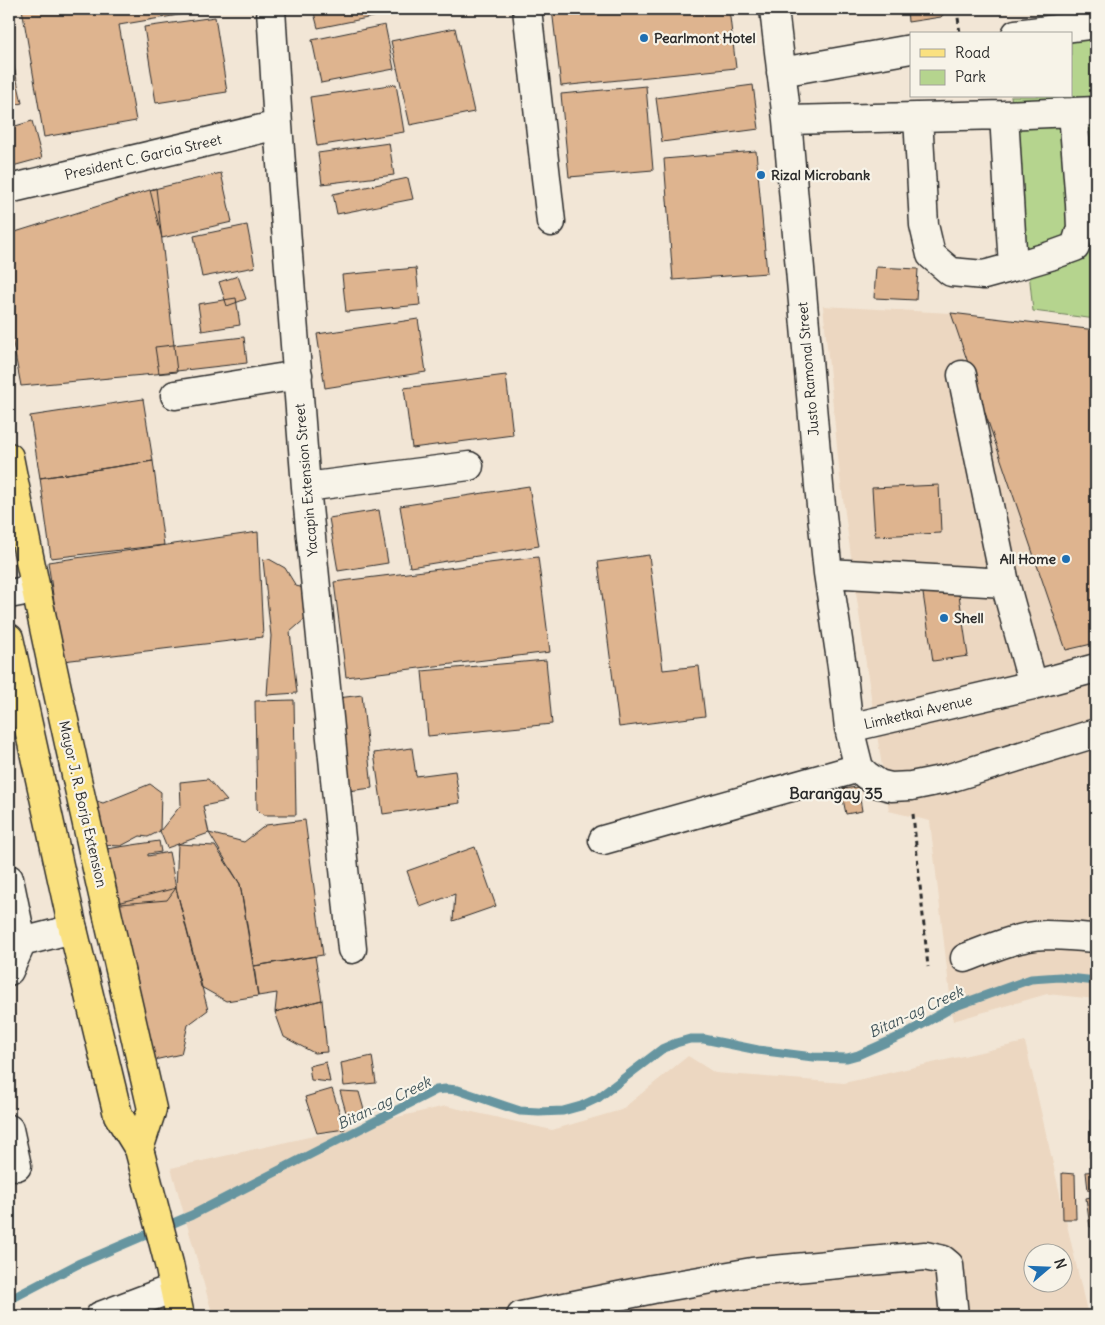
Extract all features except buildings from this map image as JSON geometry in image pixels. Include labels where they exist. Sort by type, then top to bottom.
[{"type":"main road","name":"Mayor J. R. Borja Extension","points":[[9,457],[35,589],[152,1109],[139,1149]]},
{"type":"main road","points":[[9,638],[73,929],[118,1115],[139,1149],[180,1316]]},
{"type":"main road","points":[[52,835],[88,827]]},
{"type":"street","name":"Yacapin Extension Street","points":[[271,9],[306,487],[352,950]]},
{"type":"street","points":[[527,9],[551,222]]},
{"type":"street","name":"Justo Ramonal Street","points":[[774,9],[786,120],[819,486],[848,728]]},
{"type":"street","points":[[1032,32],[1096,24]]},
{"type":"street","points":[[780,72],[910,49]]},
{"type":"street","points":[[786,120],[918,117],[1004,116],[1085,112],[1081,228],[1075,247],[1012,268],[984,275],[951,272],[932,255],[924,225],[918,117]]},
{"type":"street","points":[[1004,116],[1012,268]]},
{"type":"street","name":"President C. Garcia Street","points":[[9,189],[278,125]]},
{"type":"street","points":[[175,395],[298,375]]},
{"type":"street","points":[[962,375],[1005,583],[1033,685]]},
{"type":"street","points":[[306,487],[469,466]]},
{"type":"street","points":[[828,573],[1005,583]]},
{"type":"street","points":[[9,594],[35,589]]},
{"type":"street","name":"Limketkai Avenue","points":[[859,768],[848,728],[1033,685],[1096,668]]},
{"type":"street","points":[[603,840],[859,768],[880,784],[892,787],[911,786],[946,779],[1096,733]]},
{"type":"street","points":[[9,879],[22,942],[9,971]]},
{"type":"street","points":[[22,942],[73,929]]},
{"type":"street","points":[[965,958],[1021,938],[1045,935],[1096,938]]},
{"type":"street","points":[[9,1129],[17,1166]]},
{"type":"street","points":[[521,1316],[653,1289],[752,1272],[925,1256],[943,1260],[949,1265],[954,1316]]},
{"type":"street","points":[[100,1316],[171,1276]]},
{"type":"path","points":[[957,9],[960,32]]},
{"type":"path","points":[[911,786],[928,966]]},
{"type":"shaded area","points":[[823,306],[951,313],[1096,330],[1096,999],[1047,994],[953,1021],[930,821],[889,811],[840,477]]},
{"type":"shaded area","points":[[1025,1042],[1071,1242],[1022,1242],[1022,1292],[1072,1292],[1072,1246],[1088,1316],[213,1316],[171,1168],[446,1106],[552,1130],[621,1110],[688,1056],[715,1073],[844,1083]]},
{"type":"green space","points":[[1096,34],[1096,319],[1033,311],[1011,98],[1072,98],[1072,37]]},
{"type":"waterway","name":"Bitan-ag Creek","points":[[9,1300],[78,1264],[192,1215],[436,1090],[458,1090],[520,1111],[563,1111],[581,1106],[598,1098],[662,1049],[690,1039],[704,1039],[758,1050],[813,1057],[847,1058],[905,1034],[953,1007],[1031,979],[1060,977],[1096,981]]},
{"type":"place","name":"Pearlmont Hotel","points":[[644,38]]},
{"type":"place","name":"Rizal Microbank","points":[[761,175]]},
{"type":"place","name":"All Home","points":[[1066,559]]},
{"type":"place","name":"Shell","points":[[944,618]]},
{"type":"district","name":"Barangay 35","points":[[836,793]]}]
